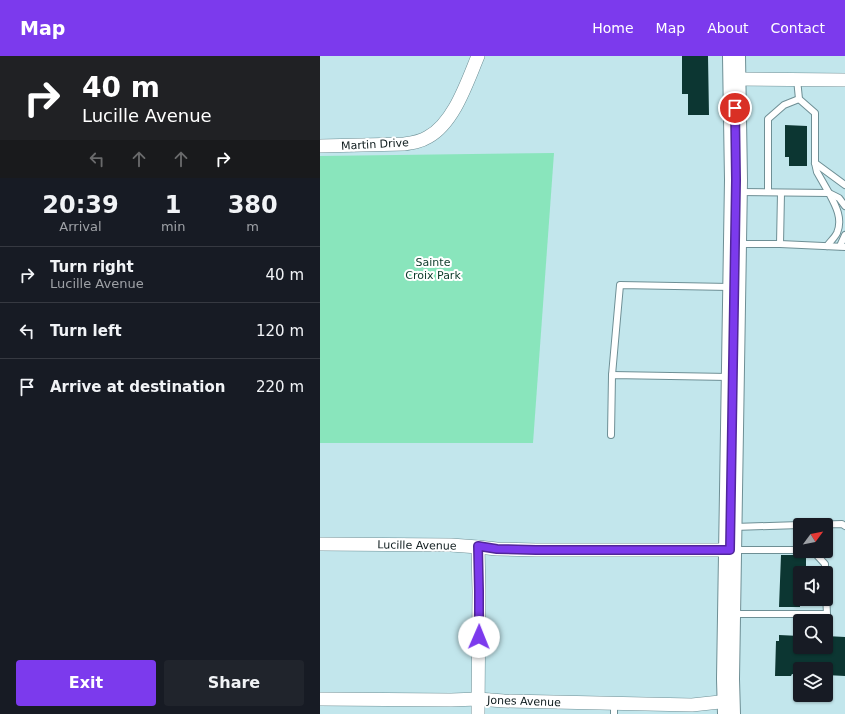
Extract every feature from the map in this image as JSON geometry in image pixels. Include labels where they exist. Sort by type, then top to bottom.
[{"type":"highway","points":[[729,708],[730,527],[736,192],[734,56]]},
{"type":"street","name":"Martin Drive","points":[[320,146],[404,144],[416,142],[428,137],[444,124],[454,111],[478,56]]},
{"type":"street","points":[[734,79],[845,80]]},
{"type":"street","name":"Lucille Avenue","points":[[320,544],[450,545],[478,546],[497,549],[536,550],[730,550]]},
{"type":"street","points":[[478,546],[478,714]]},
{"type":"street","name":"Jones Avenue","points":[[320,699],[478,699],[504,701],[552,701],[614,709],[692,705],[729,708]]},
{"type":"lane","points":[[797,79],[799,99],[815,113],[815,163],[817,172],[837,208],[839,221],[837,234],[826,246]]},
{"type":"lane","points":[[768,192],[768,119],[784,105],[799,99]]},
{"type":"lane","points":[[815,163],[845,185]]},
{"type":"lane","points":[[736,192],[829,194],[839,198],[845,206]]},
{"type":"lane","points":[[780,244],[781,193]]},
{"type":"lane","points":[[735,244],[780,244],[842,247],[845,235]]},
{"type":"lane","points":[[611,435],[612,375],[620,285],[734,288]]},
{"type":"lane","points":[[612,375],[733,377]]},
{"type":"lane","points":[[833,524],[842,524],[845,526]]},
{"type":"lane","points":[[730,527],[793,525]]},
{"type":"lane","points":[[730,550],[793,550]]},
{"type":"lane","points":[[819,558],[825,566]]},
{"type":"lane","points":[[730,614],[827,614],[827,606]]},
{"type":"green space","name":"Sainte Croix Park","points":[[554,153],[533,443],[320,443],[320,156]]},
{"type":"building","points":[[682,56],[708,56],[709,115],[688,115],[688,94],[682,94]]},
{"type":"building","points":[[785,125],[807,126],[807,166],[789,166],[789,157],[785,157]]},
{"type":"building","points":[[781,555],[793,555],[793,558],[806,558],[806,566],[793,566],[793,606],[800,607],[779,607]]},
{"type":"building","points":[[779,635],[793,636],[793,654],[833,654],[833,636],[845,637],[845,676],[833,675],[833,662],[793,662],[793,674],[791,676],[775,676],[776,641],[779,641]]},
{"type":"route","points":[[479,637],[478,546],[497,549],[536,550],[730,550],[736,180],[735,108]]}]
